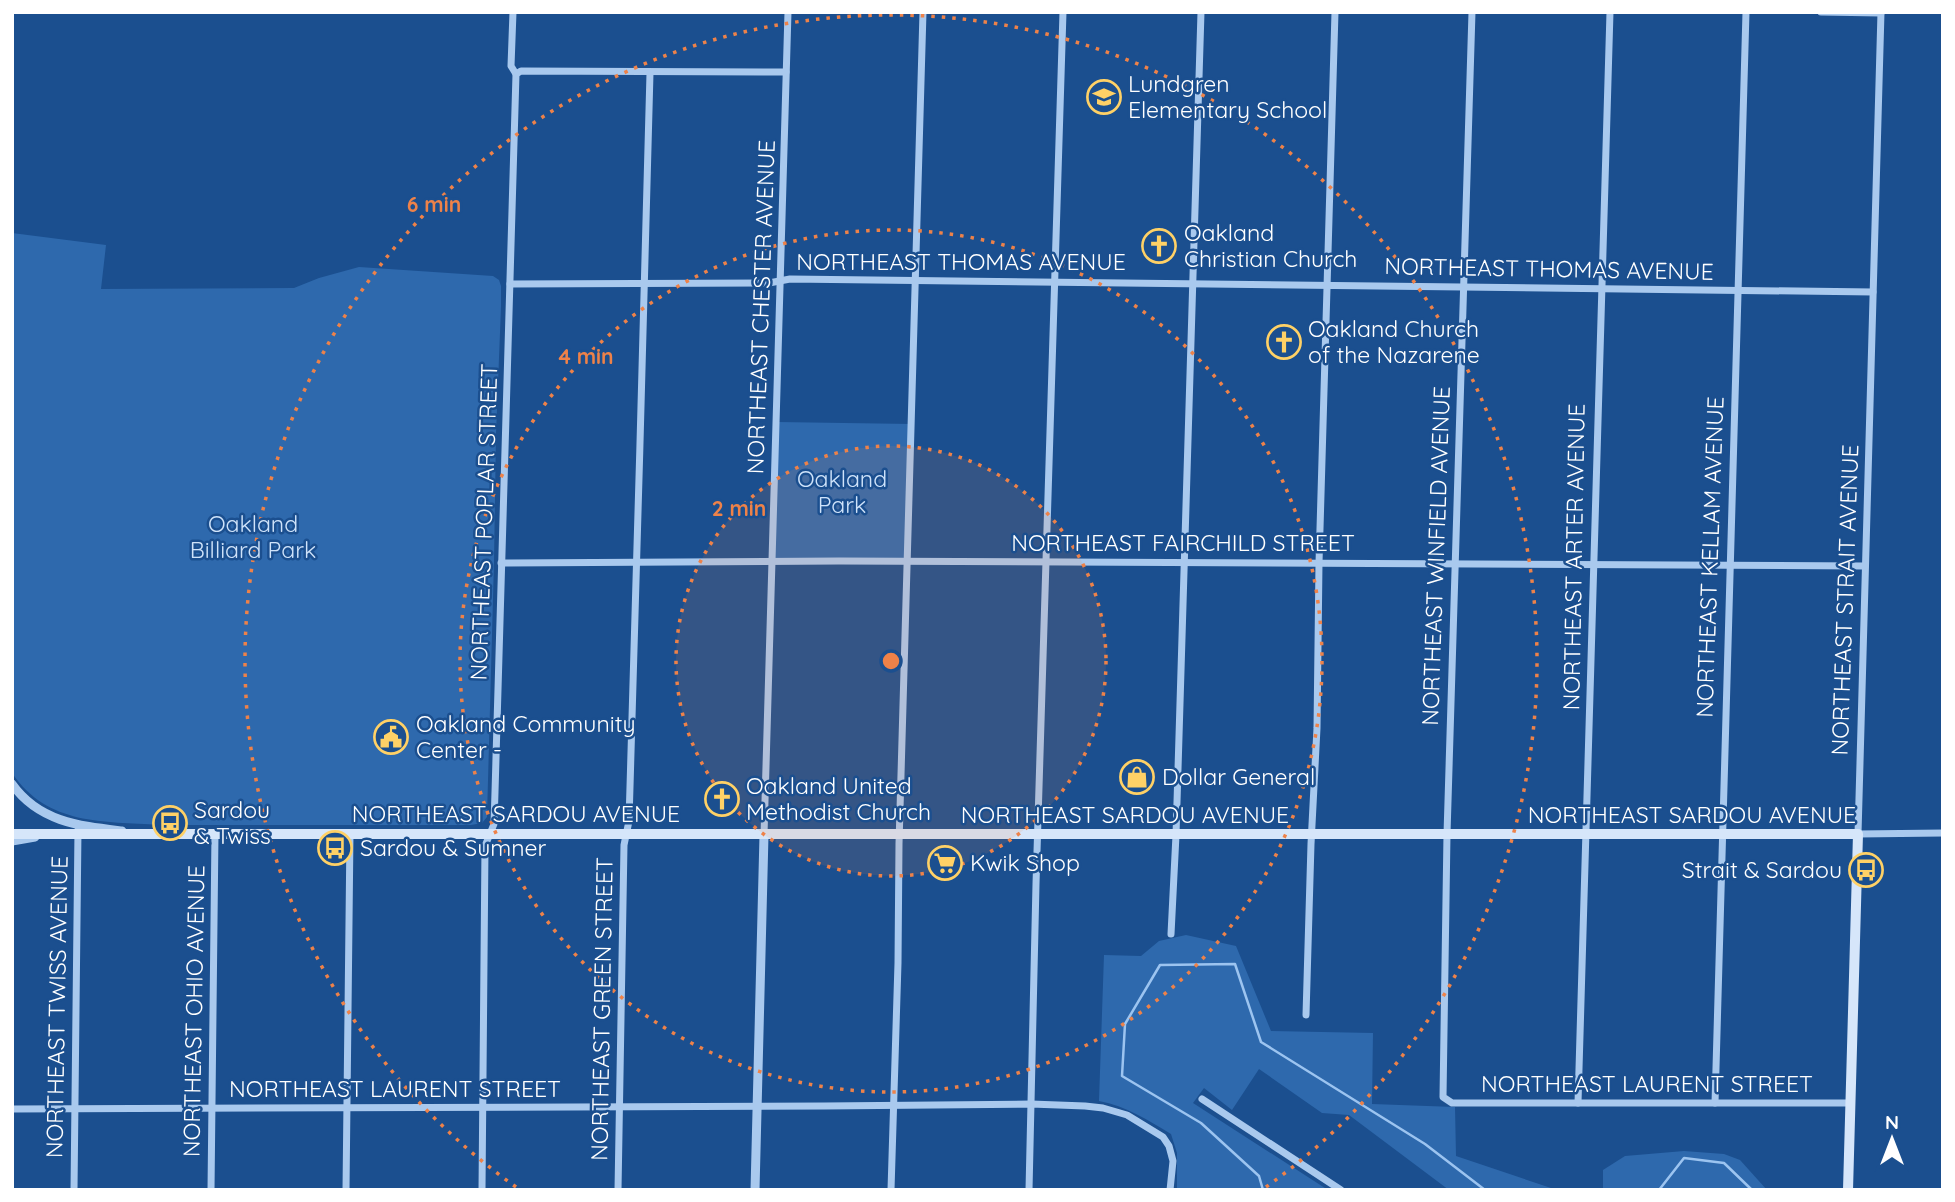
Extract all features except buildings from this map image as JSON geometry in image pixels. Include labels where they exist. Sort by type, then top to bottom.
[{"type":"main road","name":"NORTHEAST SARDOU AVENUE","points":[[12,834],[55,834],[78,830],[145,833],[764,835],[1858,834]]},
{"type":"main road","name":"NORTHEAST STRAIT AVENUE","points":[[1849,1190],[1858,834]]},
{"type":"street","name":"NORTHEAST POPLAR STREET","points":[[482,1190],[485,846],[494,824],[495,803],[516,74],[511,66],[513,12]]},
{"type":"street","name":"NORTHEAST CHESTER AVENUE","points":[[755,1190],[788,12]]},
{"type":"street","points":[[891,1190],[923,12]]},
{"type":"street","points":[[1030,1190],[1037,834],[1063,12]]},
{"type":"street","points":[[1171,934],[1201,12]]},
{"type":"street","points":[[1306,1015],[1317,728],[1319,563],[1335,12]]},
{"type":"street","name":"NORTHEAST WINFIELD AVENUE","points":[[1445,1100],[1447,834],[1472,12]]},
{"type":"street","name":"NORTHEAST ARTER AVENUE","points":[[1578,1103],[1609,12]]},
{"type":"street","name":"NORTHEAST KELLAM AVENUE","points":[[1715,1103],[1746,12]]},
{"type":"street","points":[[1821,12],[1881,13]]},
{"type":"street","name":"NORTHEAST STRAIT AVENUE","points":[[1858,834],[1881,13]]},
{"type":"street","points":[[516,74],[521,71],[786,72]]},
{"type":"street","name":"NORTHEAST GREEN STREET","points":[[618,1190],[624,845],[629,821],[650,73]]},
{"type":"street","name":"NORTHEAST THOMAS AVENUE","points":[[510,284],[769,283],[790,279],[1873,292]]},
{"type":"street","name":"NORTHEAST FAIRCHILD STREET","points":[[501,563],[773,561],[1866,566]]},
{"type":"street","points":[[12,784],[25,799],[78,830]]},
{"type":"street","name":"NORTHEAST TWISS AVENUE","points":[[74,1190],[78,830]]},
{"type":"street","name":"NORTHEAST OHIO AVENUE","points":[[211,1190],[215,833]]},
{"type":"street","points":[[346,1190],[350,833]]},
{"type":"street","name":"NORTHEAST SARDOU AVENUE","points":[[1858,834],[1943,833]]},
{"type":"street","name":"NORTHEAST SARDOU AVENUE","points":[[12,841],[55,834]]},
{"type":"street","points":[[1202,1099],[1341,1190]]},
{"type":"street","name":"NORTHEAST LAURENT STREET","points":[[1445,1100],[1451,1103],[1851,1103]]},
{"type":"street","name":"NORTHEAST LAURENT STREET","points":[[12,1109],[1031,1104],[1085,1106],[1127,1115],[1163,1137],[1173,1161],[1170,1190]]},
{"type":"green space","name":"Oakland Billiard Park","points":[[12,233],[106,245],[101,289],[294,288],[359,267],[493,276],[499,280],[501,307],[487,817],[482,823],[160,825],[98,821],[60,812],[42,803],[26,790],[12,773]]},
{"type":"green space","name":"Oakland Park","points":[[777,422],[912,424],[908,562],[773,561]]},
{"type":"green space","points":[[1186,935],[1236,946],[1271,1031],[1373,1033],[1372,1104],[1455,1107],[1456,1156],[1557,1190],[1449,1190],[1349,1115],[1322,1113],[1259,1069],[1232,1110],[1204,1088],[1193,1103],[1328,1190],[1177,1190],[1177,1153],[1171,1134],[1128,1110],[1099,1101],[1104,955],[1141,956],[1159,941]]},
{"type":"green space","points":[[1684,1151],[1724,1154],[1740,1160],[1767,1190],[1603,1190],[1603,1170],[1625,1156]]},
{"type":"waterway","points":[[1263,1190],[1259,1176],[1201,1123],[1122,1076],[1125,1024],[1160,965],[1235,964],[1261,1042],[1425,1144],[1485,1190]]},
{"type":"waterway","points":[[1659,1190],[1684,1158],[1724,1163],[1752,1190]]},
{"type":"place","name":"Lundgren Elementary School","points":[[1104,97]]},
{"type":"place","name":"Oakland Christian Church","points":[[1159,246]]},
{"type":"place","name":"Oakland Church of the Nazarene","points":[[1284,342]]},
{"type":"place","name":"Oakland Community Center -","points":[[391,737]]},
{"type":"place","name":"Dollar General","points":[[1137,777]]},
{"type":"place","name":"Oakland United Methodist Church","points":[[722,799]]},
{"type":"place","name":"Sardou & Twiss","points":[[170,823]]},
{"type":"place","name":"Sardou & Sumner","points":[[335,848]]},
{"type":"place","name":"Kwik Shop","points":[[945,863]]},
{"type":"place","name":"Strait & Sardou","points":[[1866,870]]}]
